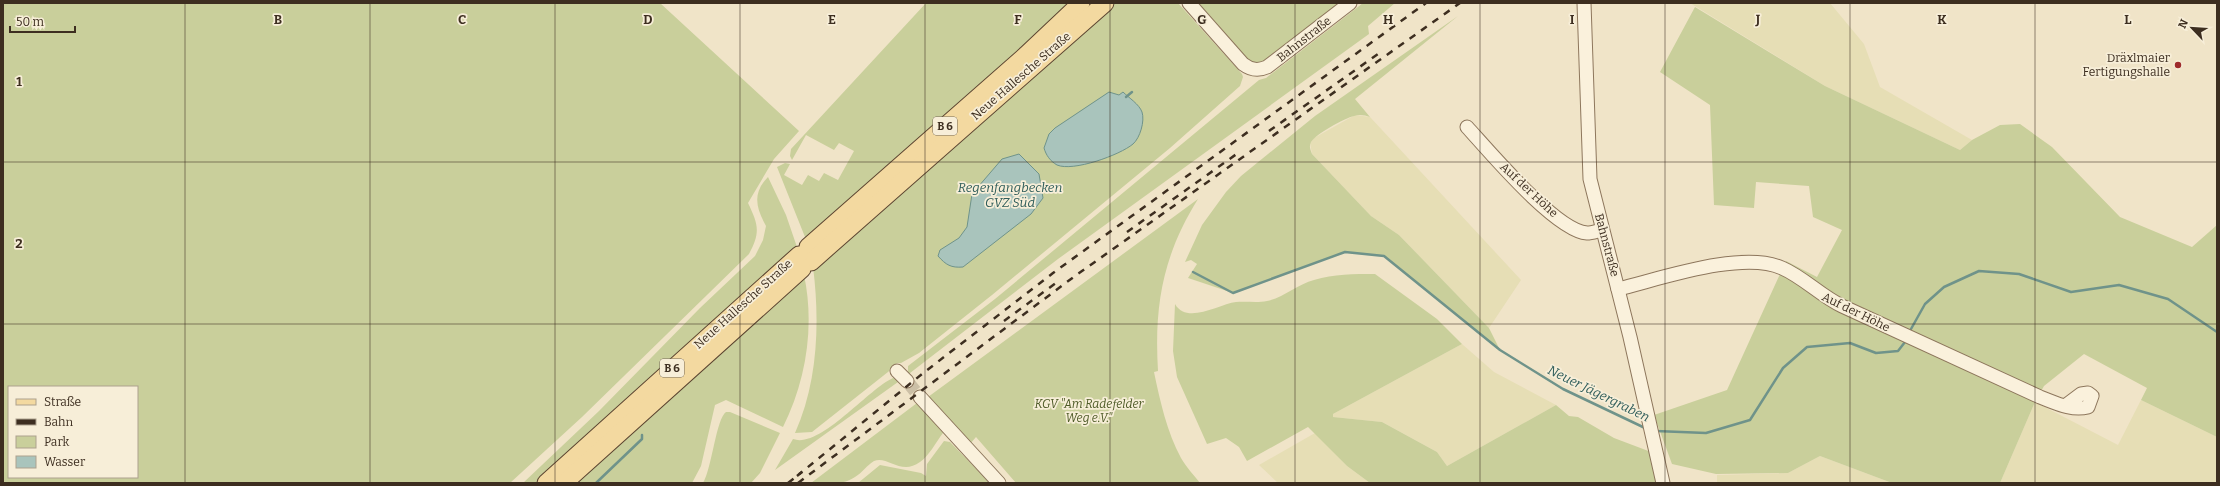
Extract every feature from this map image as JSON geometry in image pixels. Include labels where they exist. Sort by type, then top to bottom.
[{"type":"main road","name":"Neue Hallesche Straße","points":[[564,483],[1081,3]]},
{"type":"main road","name":"Neue Hallesche Straße","points":[[546,483],[805,258],[1105,3]]},
{"type":"street","name":"Bahnstraße","points":[[1189,3],[1243,64],[1254,70],[1267,67],[1350,3]]},
{"type":"street","name":"Bahnstraße","points":[[1584,3],[1588,160],[1602,230],[1650,421],[1662,483]]},
{"type":"street","name":"Auf der Höhe","points":[[1467,127],[1508,172],[1563,222],[1588,233],[1602,230]]},
{"type":"street","name":"Auf der Höhe","points":[[1618,289],[1723,264],[1742,262],[1782,268],[1824,297],[1842,306],[2065,406]]},
{"type":"street","points":[[897,371],[907,381]]},
{"type":"street","points":[[920,397],[999,483]]},
{"type":"shaded area","points":[[1690,3],[1830,3],[1864,44],[1880,87],[1972,140],[1960,150],[1825,86]]},
{"type":"shaded area","points":[[1355,115],[1370,117],[1521,280],[1489,328],[1399,235],[1371,216],[1312,154],[1310,143],[1314,138]]},
{"type":"shaded area","points":[[1462,344],[1494,372],[1556,405],[1447,466],[1437,452],[1382,422],[1333,417],[1333,414]]},
{"type":"shaded area","points":[[2141,400],[2217,437],[2217,483],[2000,483],[2035,402],[2118,445]]},
{"type":"shaded area","points":[[1315,433],[1347,466],[1370,483],[1278,483],[1259,465]]},
{"type":"shaded area","points":[[1820,456],[1892,483],[1717,483],[1717,475],[1788,473]]},
{"type":"green space","points":[[3,3],[660,3],[799,131],[774,159],[748,203],[757,228],[757,234],[749,254],[582,417],[510,483],[3,483]]},
{"type":"green space","points":[[926,3],[1074,3],[807,242],[777,167],[785,163],[790,164],[784,175],[802,185],[808,175],[819,181],[824,173],[838,180],[854,151],[839,143],[834,150],[806,135],[792,160],[790,156],[791,149]]},
{"type":"green space","points":[[1114,3],[1178,3],[1242,74],[1243,77],[1240,86],[1170,148],[992,295],[919,353],[901,363],[897,363],[888,372],[812,432],[795,433],[803,413],[813,372],[816,309],[813,267]]},
{"type":"green space","points":[[1195,3],[1343,3],[1267,63],[1252,63],[1245,59]]},
{"type":"green space","points":[[1363,3],[1395,3],[1368,26],[1369,34],[1058,259],[910,373],[908,373],[908,366],[995,299],[1259,80],[1266,78]]},
{"type":"green space","points":[[1695,7],[1825,86],[1960,150],[1972,140],[2000,125],[2020,124],[2052,147],[2120,217],[2192,247],[2217,225],[2217,437],[2141,400],[2147,388],[2084,354],[2044,386],[2035,402],[2000,483],[1892,483],[1820,456],[1788,473],[1716,474],[1672,464],[1654,415],[1727,390],[1786,261],[1817,277],[1842,230],[1813,217],[1809,186],[1756,182],[1754,208],[1714,205],[1710,105],[1660,72]]},
{"type":"green space","points":[[1458,16],[1355,99],[1370,117],[1356,115],[1338,123],[1314,139],[1311,142],[1310,148],[1312,154],[1371,216],[1399,235],[1489,328],[1500,350],[1384,256],[1345,252],[1233,293],[1188,278],[1197,264],[1191,260],[1185,262],[1202,225],[1226,192],[1241,176],[1315,116]]},
{"type":"green space","points":[[768,177],[786,215],[798,250],[536,483],[523,483],[599,411],[700,308],[755,256],[763,240],[766,226],[760,213],[757,201],[760,189]]},
{"type":"green space","name":"KGV \"Am Radefelder Weg e.V.\"","points":[[1198,199],[1176,240],[1163,281],[1158,324],[1158,371],[1154,372],[1161,405],[1176,448],[1183,461],[1200,483],[1016,483],[976,437],[970,444],[928,397]]},
{"type":"green space","points":[[1375,274],[1437,319],[1462,344],[1333,414],[1333,417],[1382,422],[1437,452],[1447,466],[1556,405],[1569,416],[1578,417],[1614,438],[1651,452],[1657,483],[1370,483],[1347,466],[1308,427],[1247,461],[1239,447],[1226,438],[1207,444],[1177,377],[1173,351],[1175,304],[1180,310],[1187,313],[1204,312],[1236,302],[1267,301],[1279,297],[1308,282],[1322,278],[1344,275]]},
{"type":"green space","points":[[804,275],[809,314],[806,353],[798,391],[783,427],[726,400],[715,405],[701,466],[692,483],[572,483]]},
{"type":"green space","points":[[893,378],[898,380],[898,382],[775,470],[793,439],[804,440],[830,427],[882,384]]},
{"type":"green space","points":[[917,403],[943,428],[943,433],[929,453],[920,462],[913,466],[907,467],[879,460],[874,461],[858,475],[845,482],[811,483]]},
{"type":"green space","points":[[726,412],[730,412],[780,433],[760,473],[751,483],[703,483],[709,467],[719,424]]},
{"type":"green space","points":[[944,441],[950,442],[990,483],[858,483],[880,465],[921,473],[926,476],[927,464]]},
{"type":"water","name":"Regenfangbecken GVZ Süd","points":[[1109,92],[1119,95],[1123,92],[1141,109],[1143,116],[1142,124],[1140,134],[1136,141],[1118,153],[1096,161],[1074,166],[1064,167],[1057,165],[1049,158],[1044,148],[1049,134],[1055,128]]},
{"type":"water","name":"Regenfangbecken GVZ Süd","points":[[1019,154],[1039,174],[1043,198],[1031,214],[963,267],[955,267],[946,264],[938,256],[940,250],[959,238],[967,227],[972,194],[1002,159]]},
{"type":"waterway","points":[[1126,97],[1132,92]]},
{"type":"waterway","name":"Neuer Jägergraben","points":[[1193,272],[1233,293],[1345,252],[1384,256],[1500,350],[1563,389],[1645,428]]},
{"type":"waterway","name":"Neuer Jägergraben","points":[[1911,329],[1925,304],[1944,287],[1979,271],[2019,274],[2071,292],[2119,285],[2168,299],[2217,332]]},
{"type":"waterway","name":"Neuer Jägergraben","points":[[1656,431],[1706,433],[1750,420],[1783,368],[1807,347],[1850,343],[1876,353],[1898,351],[1905,342]]},
{"type":"waterway","points":[[596,483],[642,439],[642,435]]},
{"type":"tunnel","points":[[907,381],[920,397]]},
{"type":"railway","points":[[797,476],[922,374],[1053,273],[1426,3]]},
{"type":"railway","points":[[798,483],[1075,276],[1460,3]]},
{"type":"railway","points":[[1269,131],[1378,54]]},
{"type":"railway","points":[[1127,232],[1238,153]]},
{"type":"railway","points":[[1004,321],[1060,280]]},
{"type":"railway","points":[[788,483],[802,472]]},
{"type":"place","name":"Dräxlmaier Fertigungshalle","points":[[2178,65]]}]
